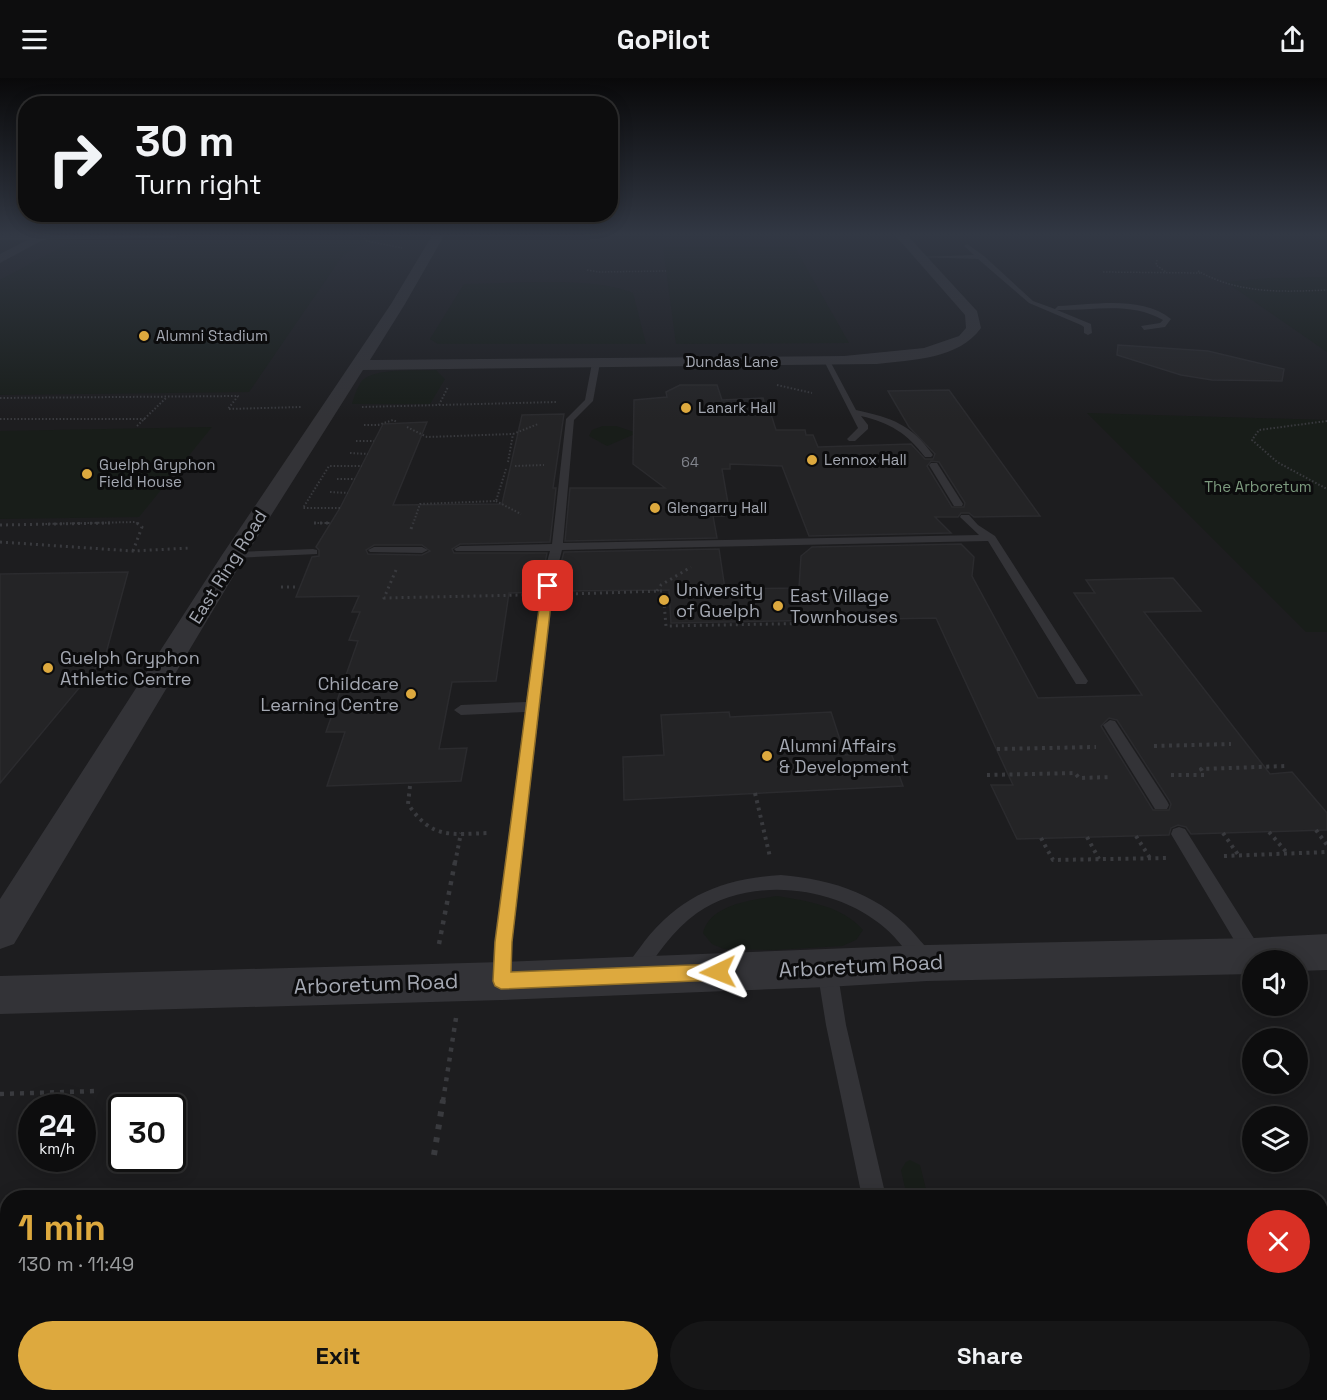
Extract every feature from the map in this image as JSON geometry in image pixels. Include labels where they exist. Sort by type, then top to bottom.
[{"type":"street","name":"East Ring Road","points":[[0,932],[234,555],[402,296]]},
{"type":"street","name":"Dundas Lane","points":[[359,365],[826,361],[897,357],[926,353],[954,345],[973,331],[975,320],[972,314],[955,296]]},
{"type":"street","name":"Arboretum Road","points":[[1308,953],[1327,952]]},
{"type":"street","name":"Arboretum Road","points":[[0,994],[501,981],[927,963],[1242,956]]},
{"type":"lane","points":[[1024,296],[1031,302],[1084,323],[1088,326],[1088,333]]},
{"type":"lane","points":[[1049,308],[1133,307],[1154,312],[1167,319],[1162,325],[1144,328]]},
{"type":"lane","points":[[826,361],[853,412],[863,425],[863,429],[852,439]]},
{"type":"lane","points":[[553,562],[557,547],[570,419],[589,401],[596,363]]},
{"type":"lane","points":[[853,412],[899,424],[916,437],[928,455]]},
{"type":"lane","points":[[934,465],[958,504]]},
{"type":"lane","points":[[965,517],[974,527],[991,538],[1081,681]]},
{"type":"lane","points":[[460,549],[991,538]]},
{"type":"lane","points":[[374,550],[422,550]]},
{"type":"lane","points":[[234,555],[313,552]]},
{"type":"lane","points":[[501,981],[503,942],[547,590]]},
{"type":"lane","points":[[461,710],[532,707]]},
{"type":"lane","points":[[1110,725],[1161,805]]},
{"type":"lane","points":[[1179,834],[1250,950]]},
{"type":"lane","points":[[631,975],[665,929],[692,906],[734,888],[775,881],[807,885],[850,897],[890,920],[927,963]]},
{"type":"lane","points":[[827,969],[836,1025],[872,1190]]},
{"type":"path","points":[[0,398],[238,396],[228,409],[589,401]]},
{"type":"path","points":[[137,426],[168,397]]},
{"type":"path","points":[[0,419],[145,419]]},
{"type":"path","points":[[378,425],[393,420],[397,422]]},
{"type":"path","points":[[1327,421],[1259,430],[1252,440],[1261,451],[1288,469],[1327,489]]},
{"type":"path","points":[[407,427],[427,437],[513,434],[538,424]]},
{"type":"path","points":[[364,425],[383,425]]},
{"type":"path","points":[[508,462],[513,434]]},
{"type":"path","points":[[356,441],[374,441]]},
{"type":"path","points":[[350,453],[368,453]]},
{"type":"path","points":[[340,508],[303,508],[329,466],[362,466]]},
{"type":"path","points":[[496,501],[506,469]]},
{"type":"path","points":[[337,479],[355,479]]},
{"type":"path","points":[[330,492],[348,493]]},
{"type":"path","points":[[521,514],[496,501],[420,504],[384,598],[547,590],[663,591],[666,626],[882,622]]},
{"type":"path","points":[[0,525],[136,522],[142,527],[132,551]]},
{"type":"path","points":[[314,523],[331,523]]},
{"type":"path","points":[[0,542],[132,551],[190,548]]},
{"type":"path","points":[[656,592],[661,585],[691,567]]},
{"type":"path","points":[[281,587],[299,587]]},
{"type":"path","points":[[410,786],[408,804],[418,818],[432,830],[517,834]]},
{"type":"path","points":[[755,793],[775,881]]},
{"type":"path","points":[[1316,830],[1327,845]]},
{"type":"path","points":[[1269,832],[1288,854]]},
{"type":"path","points":[[439,944],[461,833]]},
{"type":"path","points":[[1223,833],[1239,856]]},
{"type":"path","points":[[1136,836],[1150,858]]},
{"type":"path","points":[[1087,837],[1099,859]]},
{"type":"path","points":[[434,1155],[456,1012]]},
{"type":"path","points":[[0,1094],[96,1091]]},
{"type":"shaded area","name":"University of Guelph","points":[[0,296],[1327,296],[1327,1190],[0,1190]]},
{"type":"green space","name":"Alumni Stadium","points":[[0,296],[315,296],[249,392],[0,395]]},
{"type":"green space","points":[[457,296],[634,296],[646,344],[438,344],[430,339]]},
{"type":"green space","points":[[670,296],[822,296],[849,343],[676,344]]},
{"type":"green space","points":[[1246,296],[1327,296],[1327,352]]},
{"type":"green space","points":[[436,370],[445,379],[430,404],[352,404],[361,382],[367,377],[385,372]]},
{"type":"green space","name":"The Arboretum","points":[[1087,413],[1327,420],[1327,632],[1306,632]]},
{"type":"green space","points":[[603,426],[616,426],[637,433],[607,446],[589,436],[592,430]]},
{"type":"green space","name":"Guelph Gryphon Field House","points":[[212,427],[139,517],[0,519],[0,431]]},
{"type":"green space","points":[[777,896],[835,910],[855,922],[863,930],[856,940],[842,946],[774,950],[724,949],[712,944],[703,933],[707,923],[723,910],[745,902]]},
{"type":"green space","points":[[910,1160],[920,1165],[926,1190],[905,1190],[901,1170]]},
{"type":"building","points":[[1118,345],[1208,351],[1284,369],[1282,381],[1212,380],[1181,375],[1117,355]]},
{"type":"building","points":[[680,385],[717,385],[722,400],[763,398],[776,430],[805,430],[806,435],[813,435],[818,447],[911,444],[925,459],[933,459],[935,454],[909,427],[888,391],[949,390],[1040,516],[974,517],[969,513],[961,513],[958,517],[935,517],[951,533],[809,536],[782,466],[730,464],[730,469],[722,469],[729,509],[723,509],[724,516],[713,516],[717,538],[565,541],[570,488],[665,488],[633,464],[634,400],[667,397],[666,392]],"holes":[[[931,461],[939,462],[965,503],[964,507],[952,507],[927,466]]]},
{"type":"building","points":[[564,414],[553,488],[556,488],[550,542],[460,544],[452,549],[454,553],[547,553],[545,563],[554,567],[561,563],[564,552],[719,549],[725,589],[799,588],[801,556],[812,547],[961,544],[974,557],[972,576],[1038,698],[1142,695],[1074,593],[1095,593],[1086,580],[1173,578],[1201,611],[1144,612],[1270,774],[1292,772],[1327,813],[1327,830],[1191,834],[1186,827],[1178,825],[1171,828],[1169,835],[1017,839],[991,785],[1013,785],[936,618],[671,623],[669,590],[556,591],[555,584],[549,580],[541,584],[539,592],[509,593],[496,681],[452,682],[439,749],[467,748],[461,781],[327,786],[345,732],[326,732],[358,641],[349,640],[360,612],[352,612],[359,596],[296,597],[312,557],[319,556],[319,550],[316,547],[340,508],[383,424],[427,422],[393,505],[502,504],[522,415]],"holes":[[[374,545],[422,545],[430,551],[422,555],[368,554],[366,550]],[[1109,718],[1117,720],[1169,800],[1171,804],[1169,810],[1153,810],[1101,726]]]},
{"type":"building","name":"Guelph Gryphon Athletic Centre","points":[[128,572],[105,657],[0,783],[0,574]]},
{"type":"building","name":"Alumni Affairs & Development","points":[[729,712],[730,717],[831,712],[845,755],[891,753],[903,786],[624,800],[623,757],[664,755],[661,715]]},
{"type":"place","name":"Alumni Stadium","points":[[144,336]]},
{"type":"place","name":"Lanark Hall","points":[[686,408]]},
{"type":"place","name":"Lennox Hall","points":[[812,460]]},
{"type":"place","name":"Guelph Gryphon Field House","points":[[87,474]]},
{"type":"place","name":"Glengarry Hall","points":[[655,508]]},
{"type":"place","name":"University of Guelph","points":[[664,600]]},
{"type":"place","name":"East Village Townhouses","points":[[778,606]]},
{"type":"place","name":"Guelph Gryphon Athletic Centre","points":[[48,668]]},
{"type":"place","name":"Childcare Learning Centre","points":[[411,694]]},
{"type":"place","name":"Alumni Affairs & Development","points":[[767,756]]},
{"type":"route","points":[[548,586],[503,942],[501,981],[718,972]]}]
